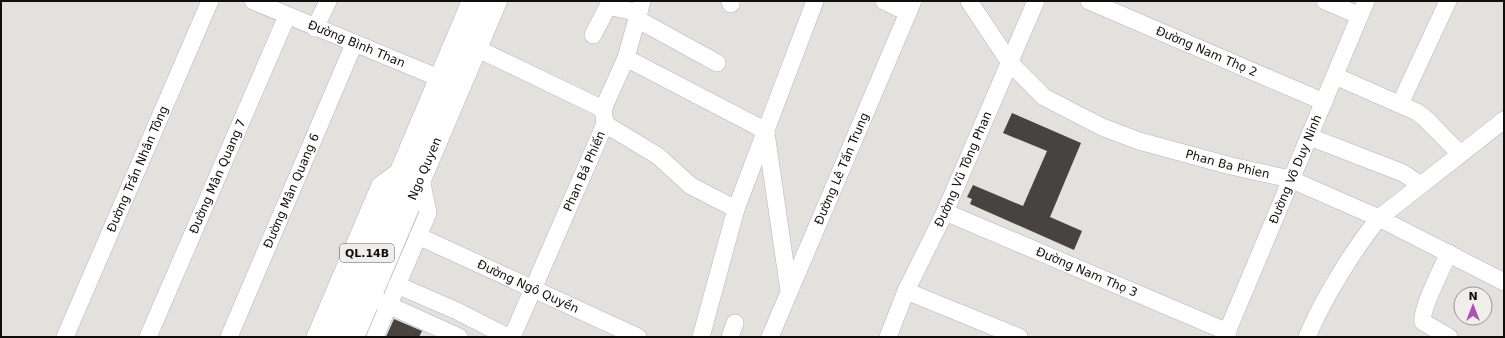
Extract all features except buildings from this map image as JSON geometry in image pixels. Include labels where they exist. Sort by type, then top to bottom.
[{"type":"highway","name":"Ngo Quyen","points":[[450,83],[476,48],[497,2]]},
{"type":"highway","name":"Ngo Quyen","points":[[331,337],[411,174],[450,83],[466,6]]},
{"type":"highway","name":"Ngo Quyen","points":[[353,337],[379,301],[411,174]]},
{"type":"street","name":"Đường Trần Nhân Tông","points":[[65,337],[210,1]]},
{"type":"street","name":"Đường Bình Than","points":[[253,1],[271,4],[287,16],[450,83]]},
{"type":"street","points":[[315,28],[328,1]]},
{"type":"street","points":[[701,337],[736,209],[815,1]]},
{"type":"street","points":[[884,1],[910,7]]},
{"type":"street","name":"Phan Ba Phien","points":[[969,1],[1010,63],[1044,97],[1102,127],[1139,141],[1231,166],[1290,179],[1379,218],[1504,282]]},
{"type":"street","name":"Đường Vũ Tông Phan","points":[[888,337],[906,291],[945,212],[1036,1]]},
{"type":"street","name":"Đường Nam Thọ 2","points":[[1089,1],[1324,102]]},
{"type":"street","points":[[1325,1],[1363,8]]},
{"type":"street","points":[[1400,104],[1448,1]]},
{"type":"street","points":[[593,35],[608,6],[639,11],[717,63]]},
{"type":"street","name":"Đường Lê Tấn Trung","points":[[770,337],[910,7]]},
{"type":"street","name":"Đường Võ Duy Ninh","points":[[1227,334],[1290,179],[1310,137],[1363,8]]},
{"type":"street","name":"Phan Bá Phiến","points":[[512,337],[604,116],[626,58],[639,11]]},
{"type":"street","name":"Đường Mân Quang 7","points":[[148,337],[287,16]]},
{"type":"street","name":"Đường Mân Quang 6","points":[[229,337],[354,44]]},
{"type":"street","points":[[476,48],[604,116],[658,156],[691,186],[736,209]]},
{"type":"street","points":[[626,58],[766,131]]},
{"type":"street","points":[[1335,76],[1400,104],[1426,119],[1460,154]]},
{"type":"street","points":[[1307,337],[1329,295],[1365,235],[1379,218],[1504,120]]},
{"type":"street","points":[[766,131],[789,291]]},
{"type":"street","points":[[1310,137],[1403,173],[1422,185]]},
{"type":"street","points":[[315,337],[380,186],[411,174],[428,213],[397,285],[379,301],[375,337]]},
{"type":"street","name":"Đường Nam Thọ 3","points":[[945,212],[1227,334]]},
{"type":"street","name":"Đường Ngô Quyền","points":[[418,236],[638,337]]},
{"type":"street","points":[[1449,253],[1426,306],[1422,319],[1423,322],[1449,337]]},
{"type":"street","points":[[397,285],[457,311],[508,337]]},
{"type":"street","points":[[906,291],[1019,337]]},
{"type":"street","points":[[379,301],[453,334],[457,311]]}]
